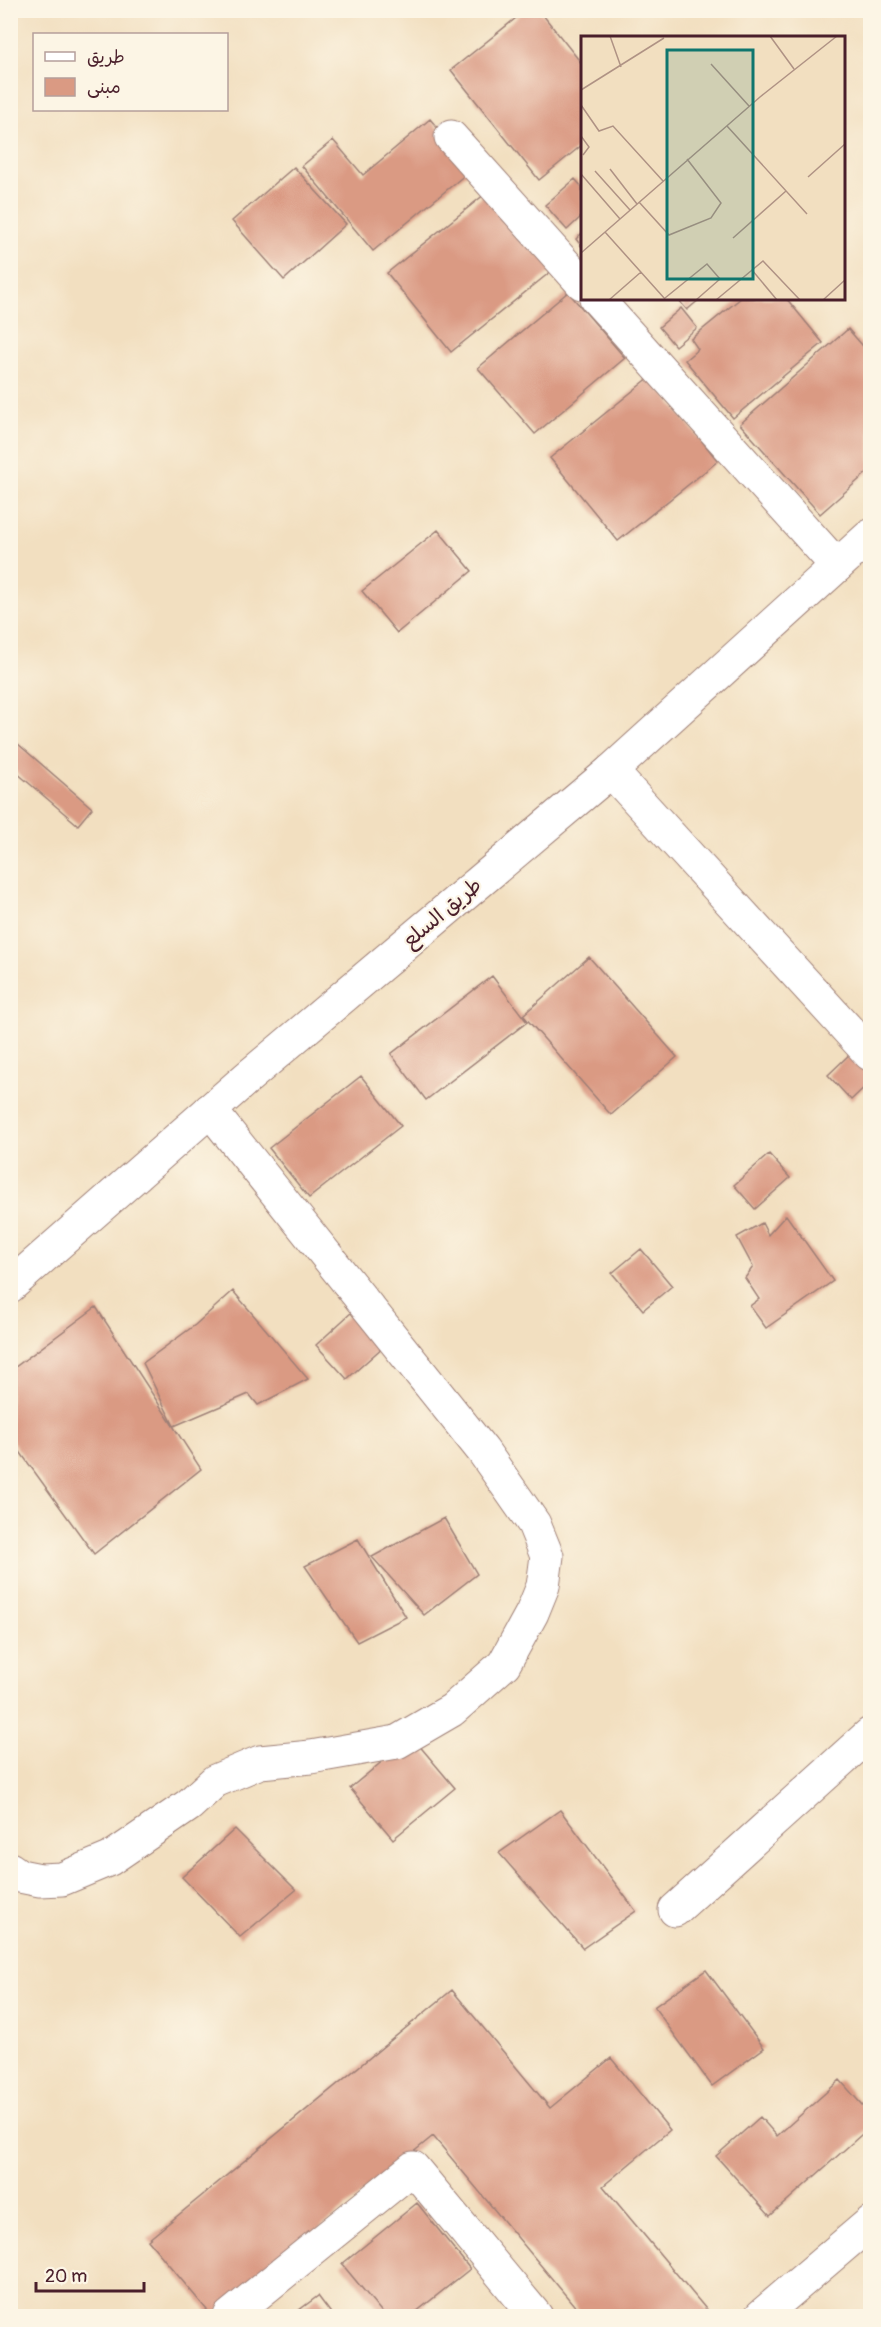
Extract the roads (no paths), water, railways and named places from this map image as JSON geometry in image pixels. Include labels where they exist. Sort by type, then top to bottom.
[{"type":"street","points":[[451,137],[581,282]]},
{"type":"street","points":[[598,300],[837,567]]},
{"type":"street","name":"طريق السلع","points":[[10,1286],[210,1110],[611,771],[870,536]]},
{"type":"street","points":[[611,771],[870,1054]]},
{"type":"street","points":[[10,1869],[20,1876],[40,1880],[62,1879],[110,1859],[189,1805],[215,1781],[260,1762],[311,1757],[397,1742],[452,1710],[504,1664],[532,1613],[543,1586],[547,1556],[534,1524],[483,1451],[210,1110]]},
{"type":"street","points":[[675,1910],[870,1734]]},
{"type":"street","points":[[230,2316],[413,2168],[536,2316]]},
{"type":"street","points":[[760,2316],[868,2232]]}]
